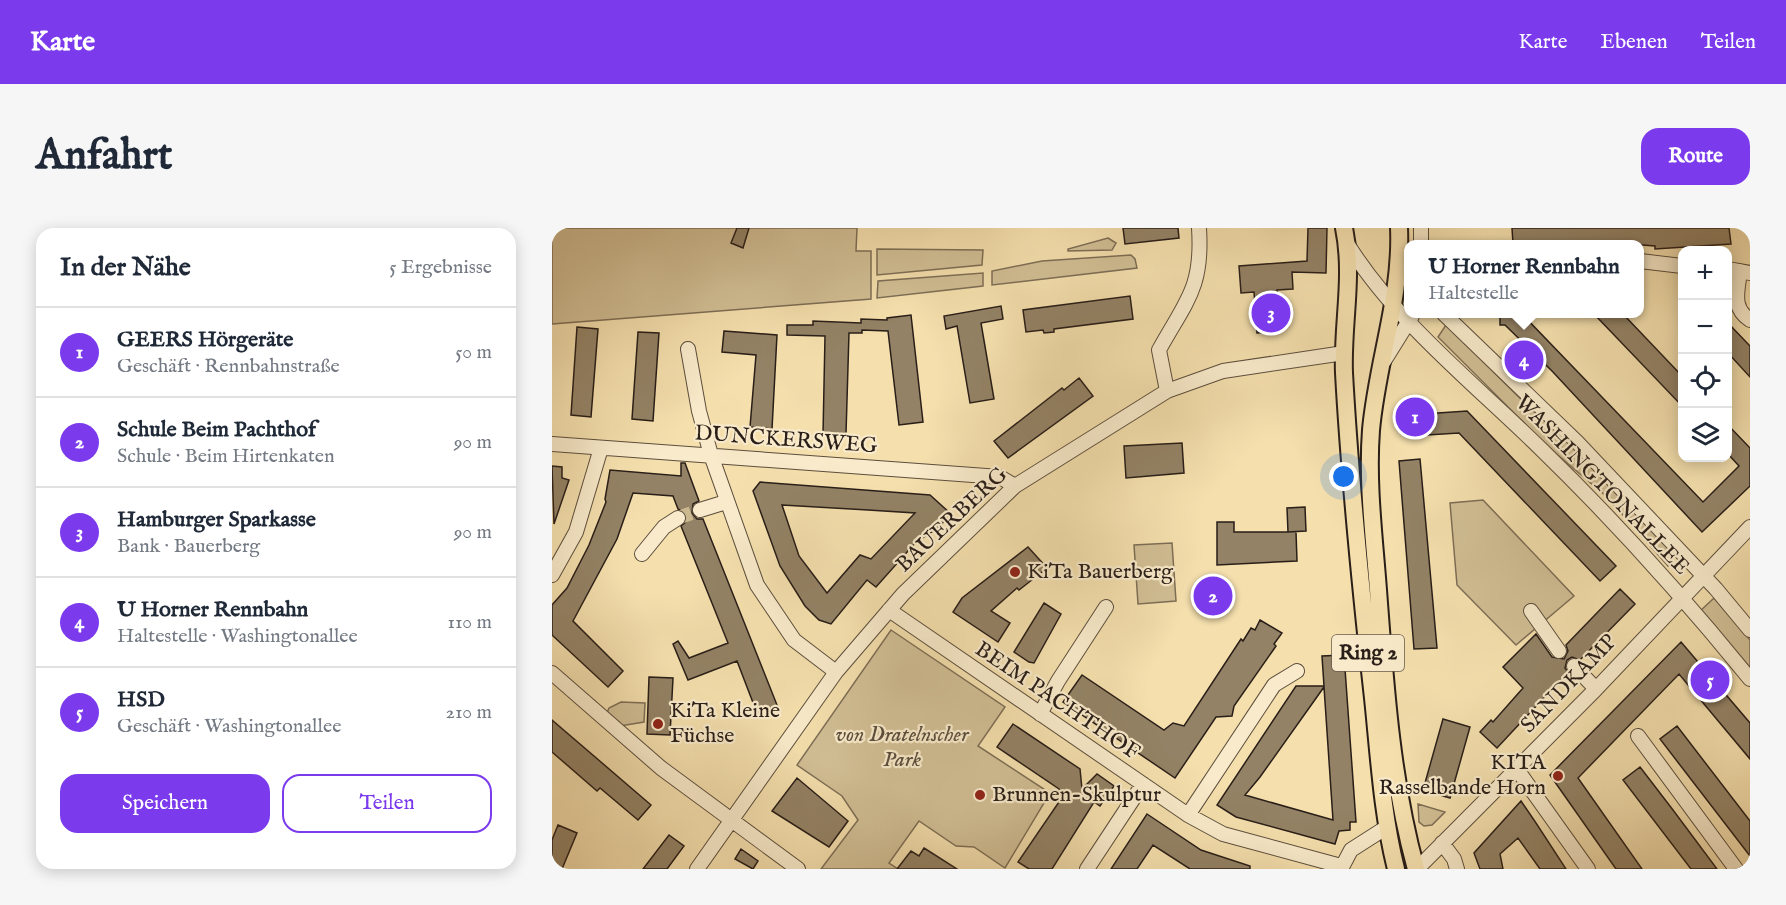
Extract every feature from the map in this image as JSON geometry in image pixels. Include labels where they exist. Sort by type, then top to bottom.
[{"type":"main road","name":"Ring 2","points":[[1344,228],[1348,245],[1349,302],[1344,353],[1365,630],[1387,827],[1396,869]]},
{"type":"main road","points":[[1380,368],[1394,307],[1399,258],[1399,228]]},
{"type":"main road","name":"Ring 2","points":[[1380,368],[1371,430],[1370,487],[1388,700],[1404,820],[1416,869]]},
{"type":"street","points":[[1167,391],[1159,350],[1192,296],[1199,274],[1199,228]]},
{"type":"street","name":"WASHINGTONALLEE","points":[[1348,245],[1368,277],[1394,307],[1404,313]]},
{"type":"street","points":[[1399,258],[1404,269]]},
{"type":"street","points":[[1644,261],[1678,265]]},
{"type":"street","points":[[1739,271],[1736,304],[1740,314],[1750,320]]},
{"type":"street","points":[[1380,368],[1411,318]]},
{"type":"street","name":"WASHINGTONALLEE","points":[[1411,318],[1562,469],[1681,597],[1750,679]]},
{"type":"street","name":"WASHINGTONALLEE","points":[[1448,318],[1577,442],[1703,576],[1750,630]]},
{"type":"street","points":[[688,349],[699,411],[711,455],[757,585],[794,640],[836,672]]},
{"type":"street","name":"BAUERBERG","points":[[697,869],[836,672],[889,610],[1015,486],[1167,391],[1223,371],[1344,353]]},
{"type":"street","name":"DUNCKERSWEG","points":[[552,444],[1000,477],[1015,486]]},
{"type":"street","points":[[552,575],[576,532],[601,448]]},
{"type":"street","points":[[700,510],[726,502]]},
{"type":"street","points":[[642,554],[664,527],[678,518]]},
{"type":"street","name":"SANDKAMP","points":[[1416,869],[1596,689],[1750,527]]},
{"type":"street","points":[[1040,714],[1058,681],[1106,607]]},
{"type":"street","name":"BEIM PACHTHOF","points":[[889,610],[1188,815],[1224,834],[1341,868]]},
{"type":"street","points":[[1531,611],[1559,651]]},
{"type":"street","points":[[1574,666],[1596,689]]},
{"type":"street","points":[[1188,815],[1274,685],[1297,671]]},
{"type":"street","points":[[552,673],[661,768],[798,869]]},
{"type":"street","points":[[1638,736],[1736,869]]},
{"type":"street","points":[[1516,768],[1588,869]]},
{"type":"street","points":[[1087,869],[1143,784]]},
{"type":"street","points":[[1341,868],[1351,850],[1387,827]]},
{"type":"street","points":[[1442,843],[1454,859],[1457,869]]},
{"type":"green space","points":[[552,228],[857,228],[856,251],[871,251],[871,299],[552,324]]},
{"type":"green space","points":[[1108,238],[1116,243],[1112,250],[1068,251],[1068,249]]},
{"type":"green space","points":[[877,249],[983,250],[982,265],[877,275]]},
{"type":"green space","points":[[1131,255],[1135,259],[1137,268],[992,285],[992,271],[1042,261]]},
{"type":"green space","points":[[983,273],[983,286],[877,298],[878,281]]},
{"type":"green space","points":[[1446,325],[1533,411],[1577,448],[1676,554],[1668,566],[1607,497],[1547,446],[1438,337]]},
{"type":"green space","points":[[1483,500],[1574,596],[1516,645],[1457,585],[1450,503]]},
{"type":"green space","points":[[1172,543],[1176,601],[1138,604],[1134,545]]},
{"type":"green space","points":[[1714,598],[1750,640],[1750,674],[1699,612]]},
{"type":"green space","name":"von Dratelnscher Park","points":[[891,630],[1005,707],[978,746],[1050,793],[1005,868],[974,847],[956,846],[919,821],[889,863],[898,869],[821,869],[858,820],[842,796],[797,765]]},
{"type":"green space","points":[[621,702],[645,703],[644,722],[620,726],[607,713],[609,708]]},
{"type":"green space","points":[[1418,804],[1445,812],[1432,825],[1424,826],[1419,822]]},
{"type":"building","points":[[737,228],[749,228],[743,248],[731,243]]},
{"type":"building","points":[[1123,228],[1178,228],[1179,238],[1125,244]]},
{"type":"building","points":[[1308,228],[1327,228],[1326,273],[1292,272],[1293,289],[1277,290],[1281,331],[1257,333],[1254,292],[1241,293],[1239,266],[1307,261]]},
{"type":"building","points":[[1512,228],[1729,228],[1731,244],[1655,249],[1655,246],[1644,245],[1644,240],[1513,240]]},
{"type":"building","points":[[1130,296],[1133,319],[1054,329],[1054,332],[1044,333],[1043,330],[1026,332],[1023,310]]},
{"type":"building","points":[[1001,306],[1003,319],[981,323],[994,399],[970,403],[957,326],[946,329],[944,316]]},
{"type":"building","points":[[911,315],[923,422],[899,425],[888,331],[862,330],[862,333],[849,333],[846,434],[823,434],[825,336],[787,335],[787,325],[813,325],[813,321],[861,323],[861,319],[887,320],[887,318]]},
{"type":"building","points":[[1500,318],[1526,318],[1703,502],[1739,466],[1732,458],[1732,429],[1750,448],[1750,486],[1702,532],[1552,371],[1505,325],[1500,325]]},
{"type":"building","points":[[1598,318],[1627,318],[1678,372],[1678,402]]},
{"type":"building","points":[[577,327],[598,329],[591,417],[571,415]]},
{"type":"building","points":[[1732,327],[1750,346],[1750,377],[1732,357]]},
{"type":"building","points":[[724,331],[777,335],[772,429],[750,427],[756,355],[722,352]]},
{"type":"building","points":[[638,332],[659,333],[653,421],[632,419]]},
{"type":"building","points":[[1079,378],[1093,396],[1008,458],[994,441],[1062,388],[1064,390]]},
{"type":"building","points":[[1467,411],[1616,566],[1600,581],[1459,433],[1411,436],[1409,415]]},
{"type":"building","points":[[1182,443],[1184,473],[1126,478],[1124,446]]},
{"type":"building","points":[[1420,459],[1437,648],[1414,649],[1399,461]]},
{"type":"building","points":[[681,463],[685,463],[699,501],[693,504],[692,513],[697,519],[703,519],[777,705],[757,713],[737,661],[688,680],[673,644],[678,641],[689,658],[728,643],[681,526],[686,522],[686,514],[678,509],[673,496],[633,493],[617,539],[573,621],[623,671],[608,687],[552,635],[552,605],[567,588],[589,545],[606,502],[610,470],[681,476]]},
{"type":"building","points":[[552,466],[562,467],[562,478],[569,480],[554,524]]},
{"type":"building","points":[[760,482],[930,495],[951,514],[938,528],[916,542],[876,587],[867,580],[831,624],[819,620],[805,606],[780,566],[753,491]],"holes":[[[782,505],[915,513],[871,559],[860,555],[827,593],[799,556]]]},
{"type":"building","points":[[1305,507],[1306,531],[1288,532],[1287,508]]},
{"type":"building","points":[[1217,522],[1234,522],[1234,532],[1296,532],[1297,561],[1217,565]]},
{"type":"building","points":[[1028,547],[1047,568],[1019,590],[1017,588],[991,611],[1010,623],[998,642],[953,612],[962,598]]},
{"type":"building","points":[[1620,589],[1635,604],[1580,660],[1572,657],[1567,660],[1565,668],[1568,672],[1497,748],[1480,732],[1491,720],[1493,722],[1523,688],[1503,667],[1536,634],[1552,657],[1564,659],[1568,651],[1566,645]]},
{"type":"building","points":[[1044,603],[1061,614],[1034,663],[1029,662],[1014,652]]},
{"type":"building","points":[[1260,620],[1282,633],[1274,644],[1276,646],[1234,706],[1232,716],[1216,717],[1175,778],[1063,702],[1082,675],[1164,730],[1173,723],[1184,726],[1241,639],[1243,641],[1251,628],[1255,630]]},
{"type":"building","points":[[1681,642],[1750,723],[1750,759],[1679,674],[1578,778],[1642,869],[1616,869],[1550,775]]},
{"type":"building","points":[[1344,655],[1356,822],[1350,822],[1350,830],[1339,831],[1335,844],[1236,817],[1217,805],[1296,686],[1324,686],[1322,656]],"holes":[[[1324,687],[1333,820],[1245,795]]]},
{"type":"building","points":[[649,677],[673,678],[670,735],[647,734]]},
{"type":"building","points":[[1443,719],[1470,727],[1450,798],[1423,790]]},
{"type":"building","points":[[552,720],[651,805],[638,820],[600,788],[597,791],[552,752]]},
{"type":"building","points":[[1013,724],[1080,769],[1082,789],[1097,774],[1114,786],[1100,806],[1094,802],[1052,869],[1029,869],[1018,862],[1061,799],[1059,789],[997,747]]},
{"type":"building","points":[[1677,726],[1750,821],[1750,856],[1660,739]]},
{"type":"building","points":[[1640,767],[1717,869],[1691,869],[1623,780]]},
{"type":"building","points":[[797,778],[848,821],[829,847],[772,811]]},
{"type":"building","points":[[1521,801],[1566,869],[1540,869],[1518,838],[1500,854],[1503,869],[1480,869],[1474,853]]},
{"type":"building","points":[[1147,814],[1201,850],[1250,866],[1250,869],[1190,869],[1153,845],[1137,869],[1111,869]]},
{"type":"building","points":[[558,825],[577,833],[562,869],[552,869],[552,840]]},
{"type":"building","points":[[669,835],[684,846],[667,869],[643,869]]},
{"type":"building","points":[[924,848],[957,869],[897,869],[911,851],[919,856]]},
{"type":"building","points":[[741,849],[758,861],[753,869],[735,859]]},
{"type":"tunnel","points":[[678,518],[700,510]]},
{"type":"place","name":"Hamburger Sparkasse","points":[[1271,313]]},
{"type":"place","name":"U Horner Rennbahn","points":[[1524,360]]},
{"type":"place","name":"GEERS Hörgeräte","points":[[1415,417]]},
{"type":"place","name":"KiTa Bauerberg","points":[[1015,572]]},
{"type":"place","name":"Schule Beim Pachthof","points":[[1213,596]]},
{"type":"place","name":"HSD","points":[[1710,680]]},
{"type":"place","name":"KiTa Kleine Füchse","points":[[658,724]]},
{"type":"place","name":"KITA Rasselbande Horn","points":[[1558,776]]},
{"type":"place","name":"Brunnen-Skulptur","points":[[980,795]]}]
